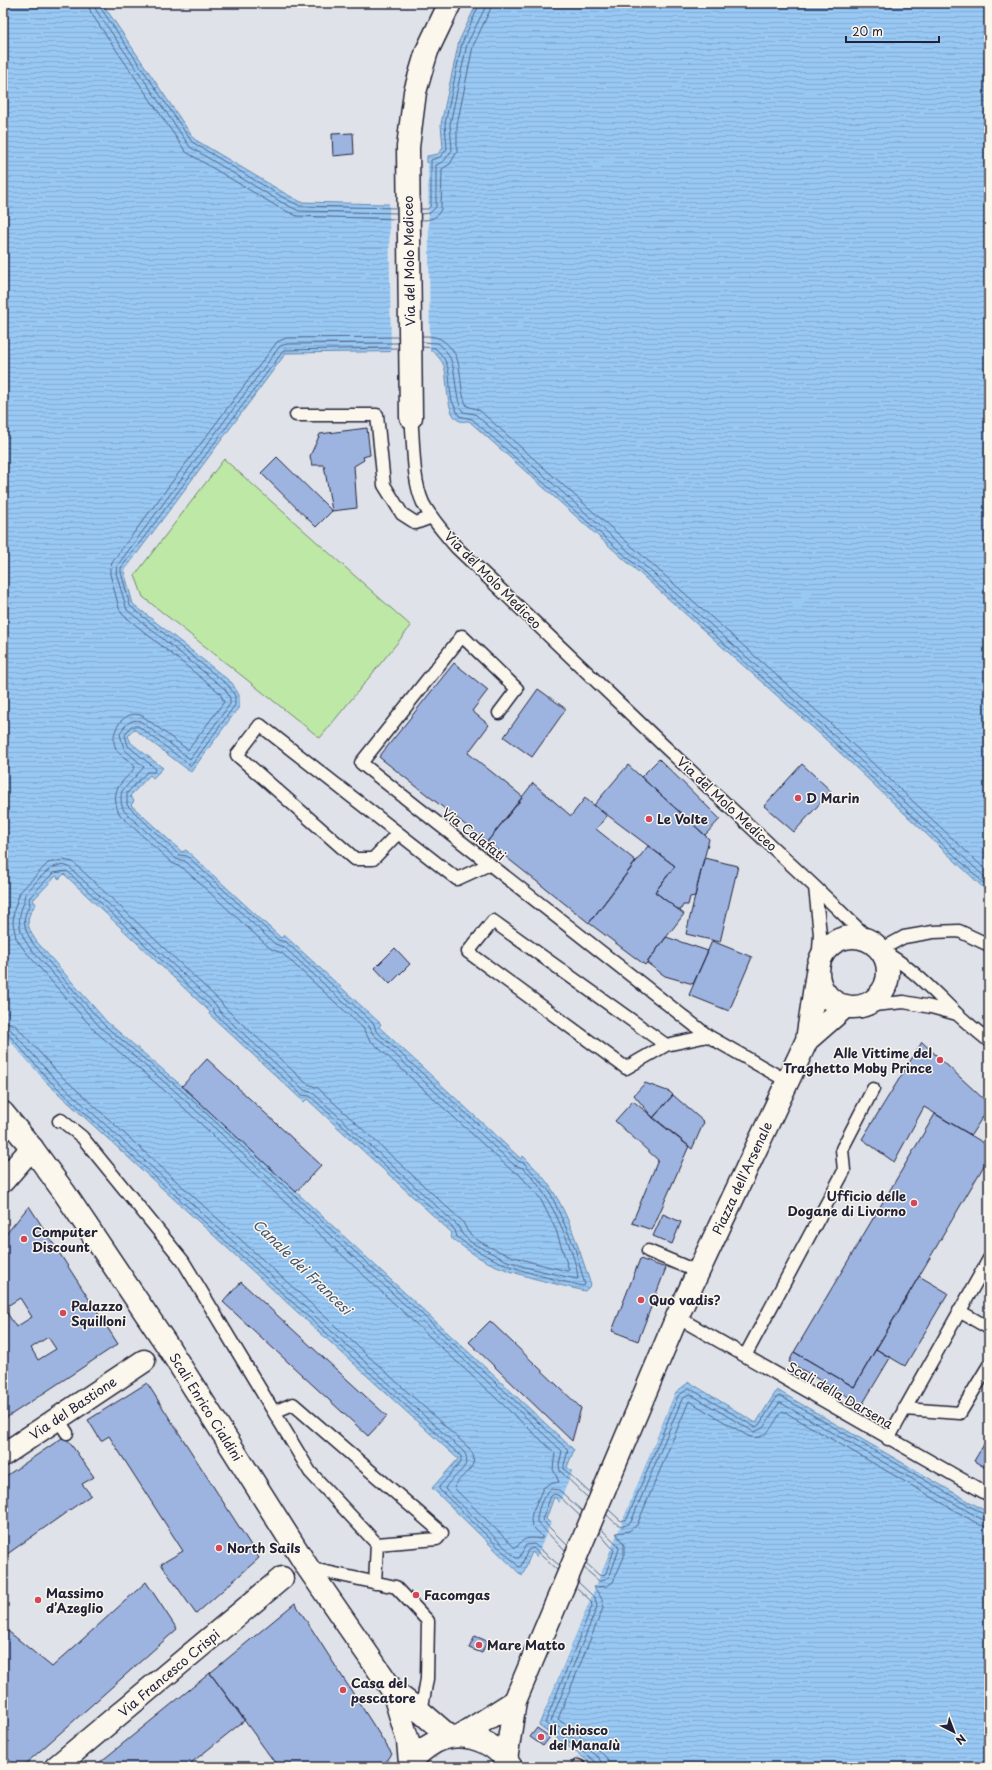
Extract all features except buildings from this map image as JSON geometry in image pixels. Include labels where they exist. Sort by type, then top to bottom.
[{"type":"street","name":"Via del Molo Mediceo","points":[[411,417],[407,163],[410,126],[415,92],[427,51],[450,3]]},
{"type":"street","points":[[850,937],[861,938],[876,946],[886,960],[888,971],[887,982],[878,996],[855,1006],[836,1003],[822,988],[818,977],[818,966],[822,956],[829,947],[839,940],[850,937]]},
{"type":"street","name":"Piazza dell'Arsenale","points":[[508,1763],[516,1697],[677,1317],[807,1040],[818,966]]},
{"type":"street","name":"Piazza dell'Arsenale","points":[[807,1040],[855,1006]]},
{"type":"street","name":"Scali Enrico Cialdini","points":[[8,1119],[32,1148],[64,1192],[167,1345],[308,1568],[393,1691],[408,1741],[409,1765]]},
{"type":"street","points":[[3,1181],[32,1148]]},
{"type":"street","name":"Via del Bastione","points":[[3,1455],[62,1426],[144,1361]]},
{"type":"street","name":"Via Francesco Crispi","points":[[56,1767],[282,1578]]},
{"type":"street","name":"Scali Enrico Cialdini","points":[[393,1691],[455,1737]]},
{"type":"street","points":[[455,1737],[516,1697]]},
{"type":"street","points":[[409,1765],[421,1751],[434,1742],[455,1737],[473,1738],[486,1742],[497,1750],[508,1763]]},
{"type":"lane","points":[[296,415],[377,415],[384,485],[402,514],[416,523],[432,517]]},
{"type":"lane","name":"Via del Molo Mediceo","points":[[411,417],[417,481],[423,502],[444,533],[468,559],[876,946],[914,971],[958,1014],[989,1041]]},
{"type":"lane","name":"Via Calafati","points":[[499,713],[517,689],[462,636],[361,763],[708,1036],[787,1081]]},
{"type":"lane","points":[[398,833],[373,859],[355,859],[237,755],[260,725],[457,879],[490,864]]},
{"type":"lane","points":[[815,887],[820,934],[818,966]]},
{"type":"lane","points":[[666,1045],[493,921],[468,952],[626,1068],[666,1045],[708,1036]]},
{"type":"lane","points":[[876,946],[904,937],[933,932],[959,931],[989,945]]},
{"type":"lane","name":"Via del Molo Mediceo","points":[[855,1006],[904,1002],[958,1014]]},
{"type":"lane","points":[[971,1026],[989,1029]]},
{"type":"lane","points":[[745,1356],[844,1171],[842,1149],[873,1089]]},
{"type":"lane","points":[[59,1121],[61,1120],[82,1138],[183,1261],[310,1472],[377,1544],[375,1583]]},
{"type":"lane","points":[[648,1251],[698,1272]]},
{"type":"lane","points":[[888,1438],[989,1259]]},
{"type":"lane","points":[[959,1311],[989,1328]]},
{"type":"lane","name":"Scali della Darsena","points":[[677,1317],[989,1495]]},
{"type":"lane","points":[[904,1409],[960,1413],[989,1365]]},
{"type":"lane","points":[[274,1412],[293,1404],[442,1533],[437,1539],[377,1544]]},
{"type":"lane","points":[[308,1568],[396,1588],[428,1621],[427,1679],[421,1712]]},
{"type":"green space","points":[[224,459],[411,626],[320,738],[143,597],[135,575]]},
{"type":"water","name":"Canale dei Francesi","points":[[3,3],[102,3],[194,139],[301,202],[427,205],[427,156],[438,154],[443,148],[441,124],[459,41],[477,3],[989,3],[989,893],[820,734],[469,421],[460,421],[455,418],[449,405],[444,366],[433,351],[286,353],[124,571],[133,604],[232,683],[239,695],[239,707],[191,772],[134,729],[128,736],[131,743],[163,768],[153,778],[150,775],[130,796],[134,801],[131,805],[182,852],[186,850],[281,938],[284,935],[381,1024],[379,1027],[521,1159],[523,1156],[535,1168],[553,1191],[570,1225],[591,1285],[585,1291],[509,1271],[485,1261],[450,1237],[452,1233],[307,1099],[304,1102],[209,1014],[210,1012],[64,874],[59,879],[56,876],[33,900],[36,904],[32,909],[28,923],[29,928],[37,942],[107,1022],[182,1086],[574,1450],[567,1467],[623,1518],[675,1393],[689,1382],[756,1423],[777,1390],[989,1513],[989,1767],[596,1767],[539,1725],[588,1604],[532,1552],[522,1576],[432,1488],[458,1459],[47,1083],[3,1034]],"holes":[[[554,1497],[611,1550],[601,1572],[546,1519]]]},
{"type":"pier","points":[[425,163],[428,163],[430,353],[391,354],[389,202],[425,203]]},
{"type":"pier","points":[[3,1033],[47,1083],[46,1085],[3,1038]]},
{"type":"pier","points":[[675,1393],[543,1715],[542,1714],[586,1605],[536,1559],[551,1522],[601,1569],[608,1551],[559,1504],[573,1469],[623,1515],[672,1394]]},
{"type":"place","name":"D Marin","points":[[798,798]]},
{"type":"place","name":"Le Volte","points":[[649,819]]},
{"type":"place","name":"Alle Vittime del Traghetto Moby Prince","points":[[940,1060]]},
{"type":"place","name":"Ufficio delle Dogane di Livorno","points":[[914,1203]]},
{"type":"place","name":"Computer Discount","points":[[24,1239]]},
{"type":"place","name":"Quo vadis?","points":[[641,1300]]},
{"type":"place","name":"Palazzo Squilloni","points":[[63,1313]]},
{"type":"place","name":"North Sails","points":[[219,1548]]},
{"type":"place","name":"Facomgas","points":[[416,1595]]},
{"type":"place","name":"Massimo d’Azeglio","points":[[38,1600]]},
{"type":"place","name":"Mare Matto","points":[[479,1645]]},
{"type":"place","name":"Casa del pescatore","points":[[343,1690]]},
{"type":"place","name":"Il chiosco del Manalù","points":[[541,1737]]}]
